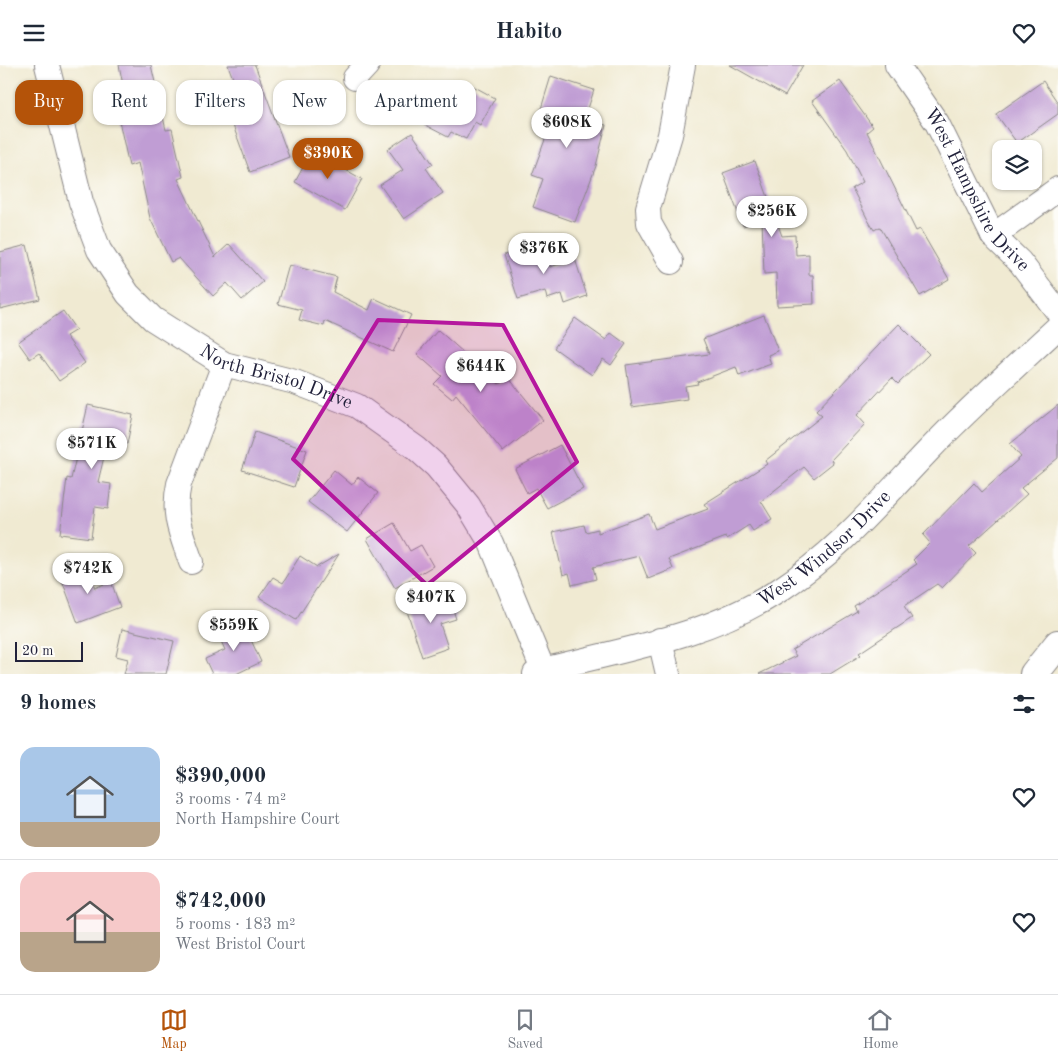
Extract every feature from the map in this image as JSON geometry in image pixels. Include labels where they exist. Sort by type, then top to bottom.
[{"type":"street","name":"North Bristol Drive","points":[[47,65],[81,202],[102,257],[128,294],[153,319],[224,364],[295,382],[357,405],[396,432],[436,466],[468,505],[491,543],[539,672]]},
{"type":"street","points":[[671,262],[649,223],[648,208],[670,135],[683,65]]},
{"type":"street","name":"West Hampshire Drive","points":[[897,65],[937,123],[993,236],[1020,262],[1058,312]]},
{"type":"street","points":[[993,236],[1058,189]]},
{"type":"street","name":"West Windsor Drive","points":[[539,672],[706,626],[778,591],[840,545],[962,417],[1058,327]]},
{"type":"street","points":[[191,562],[176,517],[176,501],[179,484],[224,364]]},
{"type":"street","points":[[660,640],[668,674]]},
{"type":"street","points":[[1034,674],[1058,644]]},
{"type":"highlighted area","points":[[378,320],[503,325],[577,462],[427,585],[293,459]]},
{"type":"building","points":[[119,65],[151,65],[154,80],[122,80]]},
{"type":"building","points":[[228,65],[255,65],[261,80],[234,80]]},
{"type":"building","points":[[730,65],[803,65],[785,96]]},
{"type":"building","points":[[551,76],[594,90],[585,118],[606,125],[596,166],[575,222],[533,207],[543,179],[532,175],[550,126],[537,122]]},
{"type":"building","points":[[840,81],[873,127],[867,132],[916,231],[920,229],[949,279],[920,296],[880,227],[874,230],[868,220],[852,188],[863,182],[847,150],[812,101]]},
{"type":"building","points":[[1043,81],[1058,103],[1058,114],[1021,140],[1015,140],[996,114]]},
{"type":"building","points":[[263,87],[273,114],[273,125],[277,125],[289,157],[250,172],[233,125],[263,125]]},
{"type":"building","points":[[476,88],[495,98],[480,125],[476,123]]},
{"type":"building","points":[[120,125],[165,125],[166,130],[172,129],[183,177],[178,179],[215,257],[229,244],[263,282],[242,300],[227,283],[213,296],[179,258],[171,262],[150,218],[138,163],[129,166]]},
{"type":"building","points":[[425,125],[473,125],[466,139],[451,132],[448,137]]},
{"type":"building","points":[[412,133],[433,164],[426,168],[443,193],[404,219],[380,185],[403,170],[388,149]]},
{"type":"building","points":[[312,151],[362,179],[345,210],[295,182]]},
{"type":"building","points":[[755,161],[782,236],[795,235],[796,255],[809,254],[809,275],[813,275],[814,304],[777,306],[776,273],[764,274],[762,219],[743,226],[723,173]]},
{"type":"building","points":[[542,242],[550,267],[575,259],[587,296],[565,304],[562,294],[547,299],[545,291],[518,299],[504,255]]},
{"type":"building","points":[[27,245],[40,299],[0,309],[0,252]]},
{"type":"building","points":[[289,265],[337,277],[333,292],[369,310],[374,298],[411,315],[393,352],[325,321],[324,326],[299,320],[302,310],[278,304]]},
{"type":"building","points":[[63,311],[76,330],[66,336],[85,363],[59,381],[39,353],[30,359],[18,342]]},
{"type":"building","points":[[764,315],[778,351],[768,355],[771,364],[739,376],[736,367],[697,382],[698,384],[685,386],[687,399],[632,407],[626,365],[709,354],[703,339]]},
{"type":"building","points":[[575,318],[606,340],[611,333],[626,344],[611,365],[603,359],[592,375],[554,348]]},
{"type":"building","points":[[899,324],[929,354],[898,384],[892,378],[857,415],[865,424],[831,460],[833,463],[814,478],[804,467],[761,501],[772,519],[753,531],[749,525],[727,539],[726,537],[669,559],[673,569],[648,579],[639,556],[593,567],[596,579],[572,585],[569,573],[563,575],[553,532],[584,525],[586,532],[598,529],[598,533],[649,514],[655,529],[708,509],[704,504],[767,464],[765,461],[822,416],[816,411]]},
{"type":"building","points":[[438,330],[499,384],[508,377],[543,420],[503,452],[456,394],[452,399],[434,384],[442,376],[417,354]]},
{"type":"building","points":[[88,405],[133,415],[127,444],[108,440],[98,482],[111,484],[108,509],[95,507],[91,538],[60,534],[67,478],[71,479]]},
{"type":"building","points":[[1058,405],[1058,458],[1021,488],[1027,494],[969,546],[976,553],[942,588],[937,584],[904,606],[912,618],[859,653],[861,655],[830,674],[759,674],[796,656],[792,650],[857,611],[854,606],[917,564],[913,560],[930,543],[923,535],[974,483],[982,492],[1021,457],[1010,444]]},
{"type":"building","points":[[255,432],[307,450],[294,487],[242,470]]},
{"type":"building","points":[[560,445],[583,489],[547,508],[536,488],[527,493],[515,469]]},
{"type":"building","points":[[334,470],[352,485],[358,477],[378,493],[347,532],[308,502]]},
{"type":"building","points":[[394,523],[410,551],[421,545],[433,566],[395,588],[367,539]]},
{"type":"building","points":[[339,554],[296,620],[259,597],[273,577],[283,583],[300,556],[317,567]]},
{"type":"building","points":[[86,565],[95,588],[111,581],[120,607],[78,623],[60,575]]},
{"type":"building","points":[[448,594],[456,619],[440,624],[448,648],[422,657],[406,608]]},
{"type":"building","points":[[242,620],[261,662],[236,674],[212,674],[205,659],[225,650],[217,632]]},
{"type":"building","points":[[122,629],[174,641],[166,674],[124,674],[128,659],[116,656]]}]
